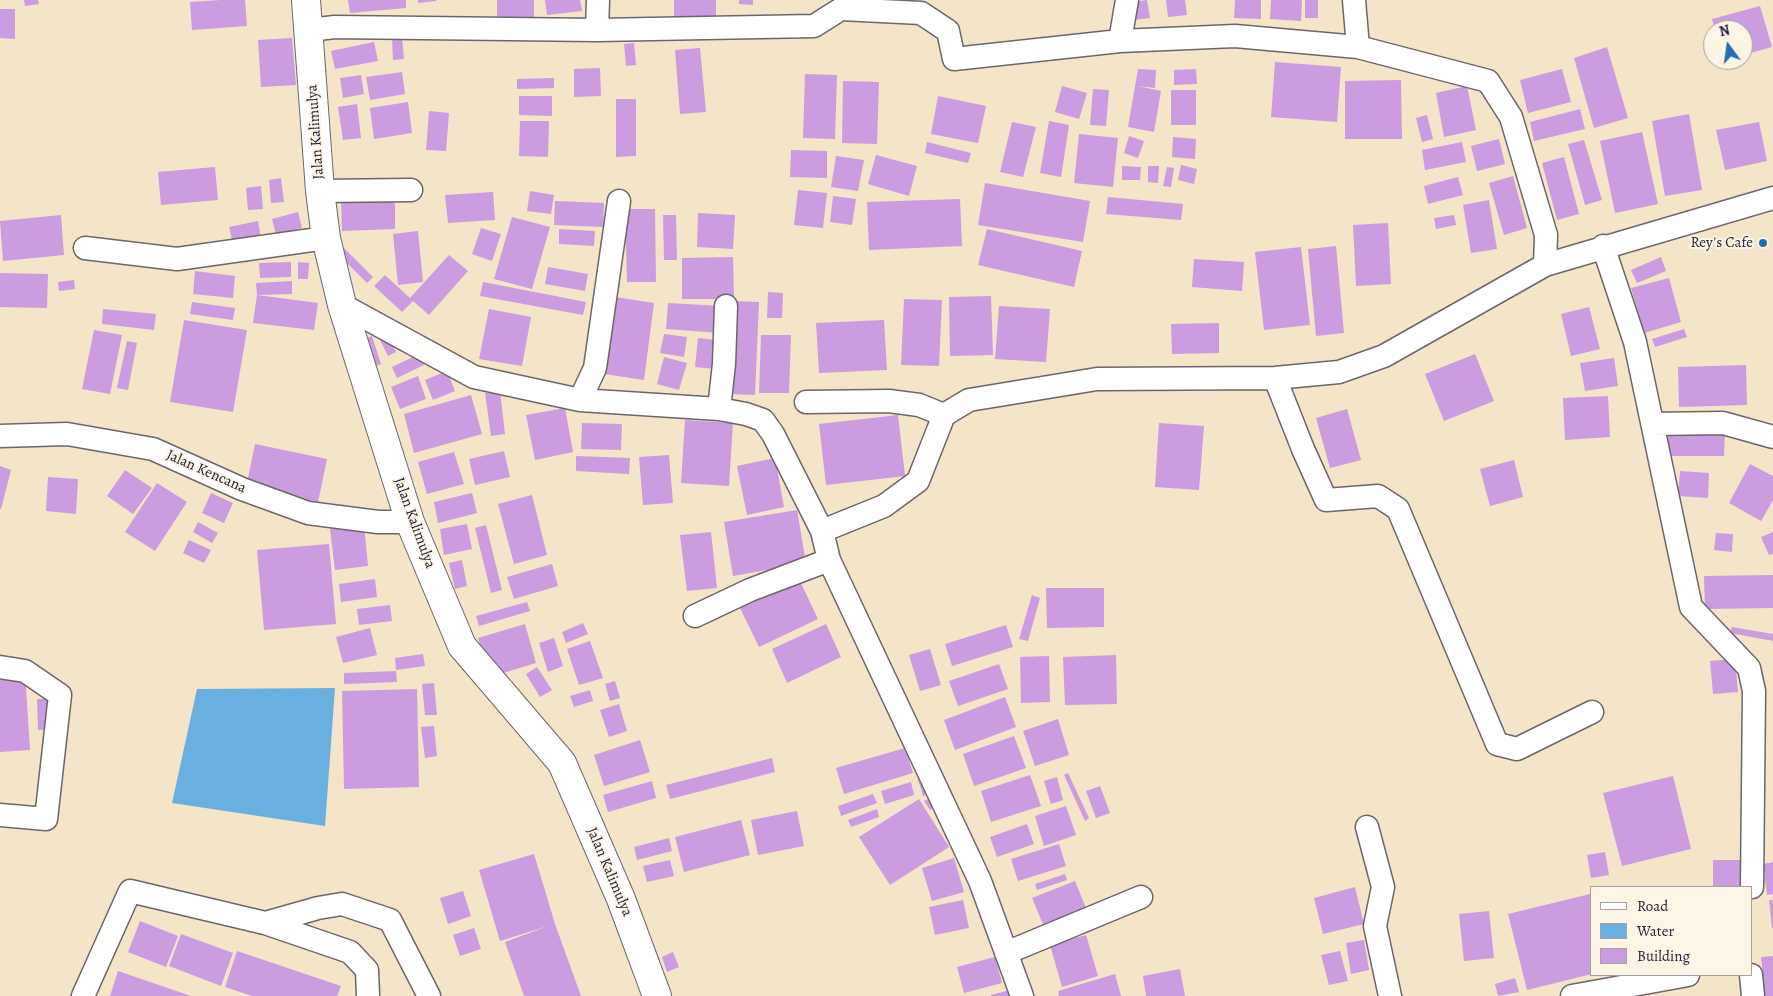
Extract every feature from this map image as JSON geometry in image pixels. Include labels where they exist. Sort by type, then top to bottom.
[{"type":"street","name":"Jalan Kalimulya","points":[[306,0],[320,191],[326,238],[342,305],[410,522],[462,646],[562,764],[621,899],[657,996]]},
{"type":"street","points":[[597,30],[598,0]]},
{"type":"street","points":[[1120,41],[1127,0]]},
{"type":"street","points":[[1354,0],[1358,47]]},
{"type":"street","points":[[309,30],[335,27],[597,30],[814,26],[841,9],[921,13],[948,31],[954,59],[1120,41],[1235,36],[1358,47],[1488,81],[1512,117],[1546,235],[1545,265]]},
{"type":"street","points":[[320,191],[411,190]]},
{"type":"street","points":[[822,531],[884,506],[918,481],[944,415],[968,400],[1097,378],[1276,378],[1339,372],[1384,356],[1545,265],[1603,246],[1773,198]]},
{"type":"street","points":[[580,400],[595,368],[619,201]]},
{"type":"street","points":[[85,248],[177,259],[326,238]]},
{"type":"street","points":[[1603,246],[1635,342],[1691,607],[1749,668],[1754,691],[1752,886]]},
{"type":"street","points":[[342,305],[474,377],[580,400],[719,409],[746,414],[763,420],[773,434],[822,531],[829,560],[980,881],[1022,996]]},
{"type":"street","points":[[719,409],[724,364],[726,306]]},
{"type":"street","points":[[1276,378],[1303,449],[1326,500],[1378,496],[1398,508],[1496,744],[1517,749],[1592,712]]},
{"type":"street","points":[[806,402],[889,401],[919,405],[944,415]]},
{"type":"street","points":[[1653,424],[1724,423],[1773,437]]},
{"type":"street","name":"Jalan Kencana","points":[[0,436],[67,434],[153,449],[242,488],[308,513],[378,522],[410,522]]},
{"type":"street","points":[[695,616],[750,590],[829,560]]},
{"type":"street","points":[[0,667],[25,671],[60,695],[46,819],[0,815]]},
{"type":"street","points":[[1367,827],[1382,887],[1375,926],[1390,996]]},
{"type":"street","points":[[83,996],[130,891],[265,923],[350,952],[367,970],[368,996]]},
{"type":"street","points":[[1006,953],[1141,897]]},
{"type":"street","points":[[265,923],[318,908],[342,904],[390,920],[429,996]]},
{"type":"street","points":[[1572,996],[1682,976]]},
{"type":"street","points":[[1752,976],[1753,996]]},
{"type":"water","points":[[335,688],[325,826],[172,803],[197,689]]},
{"type":"building","points":[[24,0],[38,0],[39,4],[25,6]]},
{"type":"building","points":[[245,0],[247,26],[192,30],[190,2]]},
{"type":"building","points":[[348,0],[406,0],[406,8],[350,13]]},
{"type":"building","points":[[418,0],[436,0],[436,1],[418,3]]},
{"type":"building","points":[[497,0],[534,0],[534,21],[497,22]]},
{"type":"building","points":[[545,0],[580,0],[582,11],[547,15]]},
{"type":"building","points":[[674,0],[716,0],[716,17],[674,17]]},
{"type":"building","points":[[739,0],[753,0],[753,5],[739,4]]},
{"type":"building","points":[[1147,0],[1150,18],[1133,20],[1130,2]]},
{"type":"building","points":[[1166,0],[1185,0],[1187,15],[1168,17]]},
{"type":"building","points":[[1235,0],[1261,0],[1261,19],[1234,18]]},
{"type":"building","points":[[1271,0],[1302,0],[1301,21],[1270,19]]},
{"type":"building","points":[[1305,0],[1318,0],[1318,18],[1305,18]]},
{"type":"building","points":[[1760,6],[1772,47],[1753,52],[1753,20],[1712,19]]},
{"type":"building","points":[[0,9],[15,9],[15,39],[0,38]]},
{"type":"building","points":[[292,38],[296,85],[261,87],[258,40]]},
{"type":"building","points":[[402,38],[404,59],[393,60],[392,39]]},
{"type":"building","points":[[374,42],[378,61],[335,69],[331,51]]},
{"type":"building","points":[[634,43],[636,65],[626,66],[624,44]]},
{"type":"building","points":[[1607,47],[1628,118],[1594,128],[1574,58]]},
{"type":"building","points":[[700,48],[706,112],[680,114],[675,50]]},
{"type":"building","points":[[1275,62],[1341,67],[1337,122],[1271,117]]},
{"type":"building","points":[[600,68],[601,96],[574,97],[574,69]]},
{"type":"building","points":[[1138,69],[1156,70],[1155,88],[1138,86],[1161,91],[1154,132],[1128,127]]},
{"type":"building","points":[[1196,69],[1197,84],[1174,85],[1174,70]]},
{"type":"building","points":[[1562,69],[1571,102],[1528,113],[1520,80]]},
{"type":"building","points":[[402,72],[405,94],[370,100],[366,77]]},
{"type":"building","points":[[805,74],[837,75],[835,139],[803,138]]},
{"type":"building","points":[[361,75],[364,94],[343,98],[340,78]]},
{"type":"building","points":[[554,78],[554,88],[517,89],[517,79]]},
{"type":"building","points":[[1401,80],[1402,139],[1345,139],[1345,81]]},
{"type":"building","points":[[843,81],[879,82],[877,144],[842,143]]},
{"type":"building","points":[[1062,86],[1087,93],[1079,119],[1055,112]]},
{"type":"building","points":[[1467,86],[1476,130],[1444,137],[1436,93]]},
{"type":"building","points":[[1093,89],[1109,90],[1106,126],[1090,125]]},
{"type":"building","points":[[1171,90],[1196,90],[1196,125],[1171,125]]},
{"type":"building","points":[[519,96],[552,96],[552,116],[519,115]]},
{"type":"building","points":[[938,96],[986,106],[978,143],[931,134]]},
{"type":"building","points":[[616,99],[636,99],[636,156],[616,157]]},
{"type":"building","points":[[408,102],[412,133],[374,139],[370,108]]},
{"type":"building","points":[[357,104],[361,138],[343,140],[338,107]]},
{"type":"building","points":[[1580,109],[1585,129],[1534,141],[1530,122]]},
{"type":"building","points":[[429,111],[449,113],[446,151],[426,150]]},
{"type":"building","points":[[1689,114],[1702,190],[1665,196],[1652,121]]},
{"type":"building","points":[[1427,115],[1433,139],[1422,142],[1416,118]]},
{"type":"building","points":[[520,121],[549,121],[548,157],[519,156]]},
{"type":"building","points":[[1049,121],[1069,125],[1061,177],[1040,173]]},
{"type":"building","points":[[1012,122],[1036,127],[1023,177],[1000,172]]},
{"type":"building","points":[[1759,122],[1767,161],[1725,170],[1716,130]]},
{"type":"building","points":[[1642,132],[1658,204],[1615,213],[1600,141]]},
{"type":"building","points":[[1079,134],[1118,138],[1113,187],[1074,183]]},
{"type":"building","points":[[1129,136],[1144,141],[1138,158],[1124,153]]},
{"type":"building","points":[[1173,137],[1196,139],[1195,159],[1172,157]]},
{"type":"building","points":[[1499,139],[1505,164],[1477,171],[1471,146]]},
{"type":"building","points":[[1584,140],[1602,200],[1585,205],[1568,144]]},
{"type":"building","points":[[927,142],[971,153],[968,163],[925,153]]},
{"type":"building","points":[[1462,142],[1466,162],[1425,170],[1422,150]]},
{"type":"building","points":[[791,150],[827,151],[827,178],[790,177]]},
{"type":"building","points":[[876,155],[917,166],[909,196],[868,184]]},
{"type":"building","points":[[836,156],[864,160],[858,191],[831,187]]},
{"type":"building","points":[[1564,157],[1579,214],[1557,220],[1542,163]]},
{"type":"building","points":[[1181,165],[1197,169],[1194,184],[1178,180]]},
{"type":"building","points":[[1122,166],[1141,167],[1140,180],[1122,180]]},
{"type":"building","points":[[1148,166],[1159,166],[1158,183],[1148,182]]},
{"type":"building","points":[[215,167],[218,200],[161,205],[158,172]]},
{"type":"building","points":[[1167,167],[1174,168],[1171,187],[1163,186]]},
{"type":"building","points":[[1513,176],[1527,228],[1504,235],[1489,183]]},
{"type":"building","points":[[1458,177],[1463,195],[1428,204],[1424,186]]},
{"type":"building","points":[[281,178],[284,202],[271,203],[269,180]]},
{"type":"building","points":[[985,183],[1090,201],[1083,242],[978,225]]},
{"type":"building","points":[[261,186],[263,209],[248,210],[246,188]]},
{"type":"building","points":[[798,190],[827,193],[823,228],[794,225]]},
{"type":"building","points":[[530,191],[554,195],[551,214],[527,211]]},
{"type":"building","points":[[493,192],[495,220],[448,223],[445,195]]},
{"type":"building","points":[[341,196],[395,196],[395,229],[342,231]]},
{"type":"building","points":[[833,196],[856,199],[852,225],[830,222]]},
{"type":"building","points":[[1108,197],[1183,204],[1181,220],[1106,214]]},
{"type":"building","points":[[960,199],[962,246],[869,250],[867,202]]},
{"type":"building","points":[[1489,200],[1497,249],[1471,253],[1463,205]]},
{"type":"building","points":[[555,201],[604,203],[603,227],[554,225]]},
{"type":"building","points":[[625,209],[655,209],[656,282],[627,282]]},
{"type":"building","points":[[298,212],[302,228],[276,235],[272,219]]},
{"type":"building","points":[[698,213],[735,215],[733,249],[697,247]]},
{"type":"building","points":[[61,215],[64,255],[3,261],[0,221]]},
{"type":"building","points":[[663,215],[676,215],[677,260],[664,260]]},
{"type":"building","points":[[1454,215],[1456,225],[1436,229],[1434,218]]},
{"type":"building","points":[[512,217],[550,227],[532,289],[494,279]]},
{"type":"building","points":[[258,221],[261,238],[233,244],[229,227]]},
{"type":"building","points":[[1388,223],[1391,284],[1356,286],[1353,225]]},
{"type":"building","points":[[481,228],[501,234],[492,261],[472,254]]},
{"type":"building","points":[[559,229],[595,231],[594,246],[559,244]]},
{"type":"building","points":[[987,229],[1082,251],[1074,287],[978,265]]},
{"type":"building","points":[[418,231],[423,282],[398,285],[393,234]]},
{"type":"building","points":[[342,246],[373,277],[367,283],[336,252]]},
{"type":"building","points":[[1336,246],[1344,333],[1316,336],[1308,249]]},
{"type":"building","points":[[1301,247],[1310,325],[1264,330],[1255,252]]},
{"type":"building","points":[[449,255],[468,271],[429,315],[413,301],[402,312],[374,286],[385,275],[410,298]]},
{"type":"building","points":[[733,257],[734,299],[682,299],[682,258]]},
{"type":"building","points":[[1661,257],[1666,271],[1637,283],[1631,270]]},
{"type":"building","points":[[1194,259],[1244,262],[1242,291],[1192,287]]},
{"type":"building","points":[[291,262],[291,277],[260,278],[259,263]]},
{"type":"building","points":[[298,262],[309,263],[308,279],[298,279]]},
{"type":"building","points":[[548,267],[588,274],[585,291],[545,284]]},
{"type":"building","points":[[195,271],[235,276],[233,298],[193,294]]},
{"type":"building","points":[[0,273],[48,274],[47,308],[0,307]]},
{"type":"building","points":[[1669,278],[1681,322],[1644,333],[1631,288]]},
{"type":"building","points":[[74,280],[75,289],[59,291],[58,282]]},
{"type":"building","points":[[292,281],[292,294],[257,295],[256,283]]},
{"type":"building","points":[[483,282],[586,302],[583,315],[480,296]]},
{"type":"building","points":[[768,292],[783,293],[782,318],[767,318]]},
{"type":"building","points":[[257,295],[318,303],[314,330],[253,323]]},
{"type":"building","points":[[991,296],[993,355],[950,356],[949,297]]},
{"type":"building","points":[[615,297],[654,303],[644,380],[604,374]]},
{"type":"building","points":[[904,299],[942,300],[939,366],[901,365]]},
{"type":"building","points":[[734,301],[759,302],[755,395],[730,394]]},
{"type":"building","points":[[192,302],[235,308],[233,320],[190,314]]},
{"type":"building","points":[[668,303],[722,306],[720,333],[666,329]]},
{"type":"building","points":[[999,306],[1050,309],[1046,362],[995,359]]},
{"type":"building","points":[[1589,307],[1600,349],[1571,356],[1561,314]]},
{"type":"building","points":[[103,309],[156,314],[154,330],[102,324]]},
{"type":"building","points":[[489,309],[531,317],[522,366],[479,359]]},
{"type":"building","points":[[184,320],[247,330],[233,412],[170,402]]},
{"type":"building","points":[[884,320],[887,370],[819,373],[816,323]]},
{"type":"building","points":[[1219,323],[1219,353],[1172,354],[1171,324]]},
{"type":"building","points":[[1684,329],[1687,337],[1655,347],[1652,339]]},
{"type":"building","points":[[94,330],[122,335],[110,394],[82,389]]},
{"type":"building","points":[[387,334],[396,352],[388,356],[379,338]]},
{"type":"building","points":[[664,334],[687,337],[684,357],[660,353]]},
{"type":"building","points":[[761,335],[791,335],[789,393],[759,393]]},
{"type":"building","points":[[372,336],[381,364],[375,366],[367,338]]},
{"type":"building","points":[[698,338],[717,340],[715,369],[695,367]]},
{"type":"building","points":[[127,341],[137,343],[128,390],[117,388]]},
{"type":"building","points":[[419,354],[424,365],[397,378],[392,367]]},
{"type":"building","points":[[1475,354],[1494,401],[1444,421],[1425,374]]},
{"type":"building","points":[[664,357],[687,363],[679,390],[657,384]]},
{"type":"building","points":[[1614,358],[1618,386],[1585,391],[1580,363]]},
{"type":"building","points":[[1746,365],[1747,405],[1679,407],[1678,367]]},
{"type":"building","points":[[447,371],[455,391],[433,400],[425,380]]},
{"type":"building","points":[[418,376],[426,399],[400,409],[391,387]]},
{"type":"building","points":[[500,391],[505,434],[491,436],[485,393]]},
{"type":"building","points":[[471,395],[482,434],[414,453],[404,414]]},
{"type":"building","points":[[1608,396],[1610,437],[1565,440],[1563,398]]},
{"type":"building","points":[[565,408],[573,452],[535,460],[526,415]]},
{"type":"building","points":[[1347,409],[1361,460],[1330,468],[1316,418]]},
{"type":"building","points":[[898,415],[905,476],[826,485],[819,424]]},
{"type":"building","points":[[685,420],[733,423],[729,486],[681,483]]},
{"type":"building","points":[[582,423],[622,424],[621,450],[581,449]]},
{"type":"building","points":[[1159,423],[1204,426],[1199,490],[1155,487]]},
{"type":"building","points":[[1666,432],[1725,432],[1724,456],[1666,456]]},
{"type":"building","points":[[255,444],[327,459],[318,502],[246,488]]},
{"type":"building","points":[[504,451],[510,477],[475,485],[469,459]]},
{"type":"building","points":[[454,452],[464,484],[427,494],[418,462]]},
{"type":"building","points":[[669,455],[673,503],[643,505],[639,457]]},
{"type":"building","points":[[576,456],[630,458],[629,474],[576,471]]},
{"type":"building","points":[[775,458],[784,507],[747,515],[737,466]]},
{"type":"building","points":[[1514,460],[1523,497],[1490,506],[1480,469]]},
{"type":"building","points":[[1750,464],[1773,476],[1773,500],[1761,521],[1729,503]]},
{"type":"building","points":[[0,466],[11,470],[1,509],[0,509]]},
{"type":"building","points":[[125,470],[152,488],[133,514],[107,496]]},
{"type":"building","points":[[1680,471],[1709,473],[1708,498],[1678,496]]},
{"type":"building","points":[[48,477],[78,479],[76,514],[46,511]]},
{"type":"building","points":[[157,483],[187,502],[155,551],[125,532]]},
{"type":"building","points":[[211,493],[233,503],[224,523],[202,513]]},
{"type":"building","points":[[472,493],[477,513],[438,523],[434,502]]},
{"type":"building","points":[[532,495],[547,555],[514,564],[498,504]]},
{"type":"building","points":[[797,510],[806,563],[733,576],[724,522]]},
{"type":"building","points":[[198,522],[218,533],[212,543],[193,532]]},
{"type":"building","points":[[467,524],[472,549],[444,555],[440,529]]},
{"type":"building","points":[[364,525],[368,566],[335,570],[330,529]]},
{"type":"building","points":[[486,525],[502,590],[491,593],[475,528]]},
{"type":"building","points":[[711,532],[717,588],[687,591],[680,535]]},
{"type":"building","points":[[1773,532],[1773,554],[1769,555],[1761,537]]},
{"type":"building","points":[[1716,533],[1733,534],[1732,552],[1714,550]]},
{"type":"building","points":[[189,540],[211,550],[204,563],[183,553]]},
{"type":"building","points":[[329,544],[336,624],[264,630],[257,550]]},
{"type":"building","points":[[462,560],[467,586],[455,589],[449,563]]},
{"type":"building","points":[[552,564],[558,586],[514,599],[507,577]]},
{"type":"building","points":[[1773,575],[1773,608],[1705,609],[1704,576]]},
{"type":"building","points":[[798,577],[818,619],[759,647],[739,606]]},
{"type":"building","points":[[375,579],[377,597],[341,602],[339,584]]},
{"type":"building","points":[[1046,588],[1104,588],[1104,627],[1047,628]]},
{"type":"building","points":[[1032,595],[1040,598],[1028,641],[1019,639]]},
{"type":"building","points":[[527,602],[530,611],[479,626],[476,616]]},
{"type":"building","points":[[390,605],[392,621],[359,625],[357,609]]},
{"type":"building","points":[[583,623],[588,634],[566,643],[562,632]]},
{"type":"building","points":[[525,624],[536,663],[490,677],[478,638]]},
{"type":"building","points":[[826,624],[841,657],[787,683],[772,649]]},
{"type":"building","points":[[1006,625],[1013,647],[952,666],[945,644]]},
{"type":"building","points":[[1732,627],[1773,634],[1773,641],[1730,633]]},
{"type":"building","points":[[370,628],[377,655],[343,663],[336,637]]},
{"type":"building","points":[[554,638],[563,666],[548,672],[539,643]]},
{"type":"building","points":[[590,641],[603,678],[579,685],[567,649]]},
{"type":"building","points":[[930,649],[941,685],[920,691],[909,655]]},
{"type":"building","points":[[423,654],[425,666],[396,670],[395,658]]},
{"type":"building","points":[[1116,655],[1117,704],[1065,705],[1063,657]]},
{"type":"building","points":[[1049,656],[1050,702],[1021,703],[1020,657]]},
{"type":"building","points":[[1735,659],[1738,692],[1713,694],[1710,661]]},
{"type":"building","points":[[999,664],[1008,689],[958,706],[949,681]]},
{"type":"building","points":[[537,667],[552,690],[540,697],[526,674]]},
{"type":"building","points":[[396,671],[397,682],[344,684],[344,673]]},
{"type":"building","points":[[25,673],[30,750],[0,752],[0,674]]},
{"type":"building","points":[[615,681],[620,698],[610,701],[605,684]]},
{"type":"building","points":[[434,683],[437,715],[425,715],[422,684]]},
{"type":"building","points":[[417,689],[419,787],[344,789],[342,691]]},
{"type":"building","points":[[590,690],[593,701],[574,707],[570,696]]},
{"type":"building","points":[[1005,697],[1016,727],[955,750],[944,720]]},
{"type":"building","points":[[37,699],[53,699],[55,729],[38,730]]},
{"type":"building","points":[[619,704],[627,731],[609,737],[600,710]]},
{"type":"building","points":[[1058,719],[1069,755],[1035,766],[1023,731]]},
{"type":"building","points":[[434,726],[437,756],[425,758],[421,727]]},
{"type":"building","points":[[1014,736],[1026,768],[974,786],[963,754]]},
{"type":"building","points":[[640,740],[650,772],[604,786],[594,755]]},
{"type":"building","points":[[905,748],[913,773],[844,794],[836,768]]},
{"type":"building","points":[[772,758],[775,772],[670,799],[666,785]]},
{"type":"building","points":[[1068,773],[1089,818],[1085,821],[1064,775]]},
{"type":"building","points":[[1030,775],[1041,806],[991,822],[981,791]]},
{"type":"building","points":[[1673,776],[1691,849],[1622,866],[1603,793]]},
{"type":"building","points":[[923,777],[929,794],[923,796],[918,779]]},
{"type":"building","points":[[1057,777],[1063,800],[1051,804],[1044,781]]},
{"type":"building","points":[[652,781],[656,798],[608,812],[603,795]]},
{"type":"building","points":[[911,782],[914,795],[885,804],[881,791]]},
{"type":"building","points":[[1100,786],[1110,813],[1096,818],[1086,791]]},
{"type":"building","points":[[873,794],[877,803],[841,816],[838,806]]},
{"type":"building","points":[[930,798],[936,806],[930,810],[924,801]]},
{"type":"building","points":[[919,799],[949,847],[890,885],[859,837]]},
{"type":"building","points":[[1066,806],[1076,835],[1044,846],[1035,816]]},
{"type":"building","points":[[877,809],[879,817],[851,827],[848,820]]},
{"type":"building","points":[[797,811],[804,846],[758,855],[751,820]]},
{"type":"building","points":[[741,820],[750,855],[684,872],[675,837]]},
{"type":"building","points":[[1027,824],[1034,844],[997,857],[990,837]]},
{"type":"building","points":[[669,838],[672,851],[637,860],[634,847]]},
{"type":"building","points":[[1059,844],[1066,866],[1018,881],[1011,859]]},
{"type":"building","points":[[1605,852],[1609,875],[1591,878],[1587,855]]},
{"type":"building","points":[[534,854],[555,924],[581,996],[524,996],[505,942],[548,926],[500,941],[479,870]]},
{"type":"building","points":[[954,858],[964,892],[932,901],[922,868]]},
{"type":"building","points":[[670,860],[674,876],[647,882],[643,866]]},
{"type":"building","points":[[1713,860],[1740,860],[1740,886],[1713,886]]},
{"type":"building","points":[[1773,862],[1773,894],[1767,895],[1763,864]]},
{"type":"building","points":[[1065,874],[1067,880],[1037,890],[1035,884]]},
{"type":"building","points":[[1075,881],[1088,913],[1045,929],[1032,898]]},
{"type":"building","points":[[1355,887],[1364,924],[1323,934],[1314,898]]},
{"type":"building","points":[[463,891],[471,916],[448,924],[440,898]]},
{"type":"building","points":[[1590,894],[1590,974],[1527,990],[1508,914]]},
{"type":"building","points":[[963,900],[969,928],[935,935],[929,907]]},
{"type":"building","points":[[1769,900],[1773,900],[1773,928],[1772,928]]},
{"type":"building","points":[[1489,911],[1494,958],[1464,961],[1459,914]]},
{"type":"building","points":[[140,921],[178,936],[166,967],[128,952]]},
{"type":"building","points":[[474,928],[481,949],[460,956],[453,935]]},
{"type":"building","points":[[181,934],[233,953],[221,986],[169,966]]},
{"type":"building","points":[[1086,935],[1098,976],[1062,987],[1050,945]]},
{"type":"building","points":[[1364,940],[1369,970],[1351,974],[1346,943]]},
{"type":"building","points":[[237,951],[341,986],[337,996],[252,996],[225,987]]},
{"type":"building","points":[[1340,951],[1348,981],[1329,985],[1321,955]]},
{"type":"building","points":[[673,952],[679,967],[667,972],[662,957]]},
{"type":"building","points":[[1773,956],[1773,996],[1765,996],[1761,957]]},
{"type":"building","points":[[995,957],[1002,983],[964,993],[957,967]]},
{"type":"building","points":[[1180,969],[1185,996],[1146,996],[1143,976]]},
{"type":"building","points":[[118,971],[191,996],[110,996]]},
{"type":"building","points":[[1115,974],[1121,996],[1059,996],[1058,991]]},
{"type":"building","points":[[1515,978],[1519,992],[1498,996],[1495,984]]},
{"type":"building","points":[[1010,990],[1012,996],[991,996],[991,995]]},
{"type":"place","name":"Rey's Cafe","points":[[1763,243]]}]
